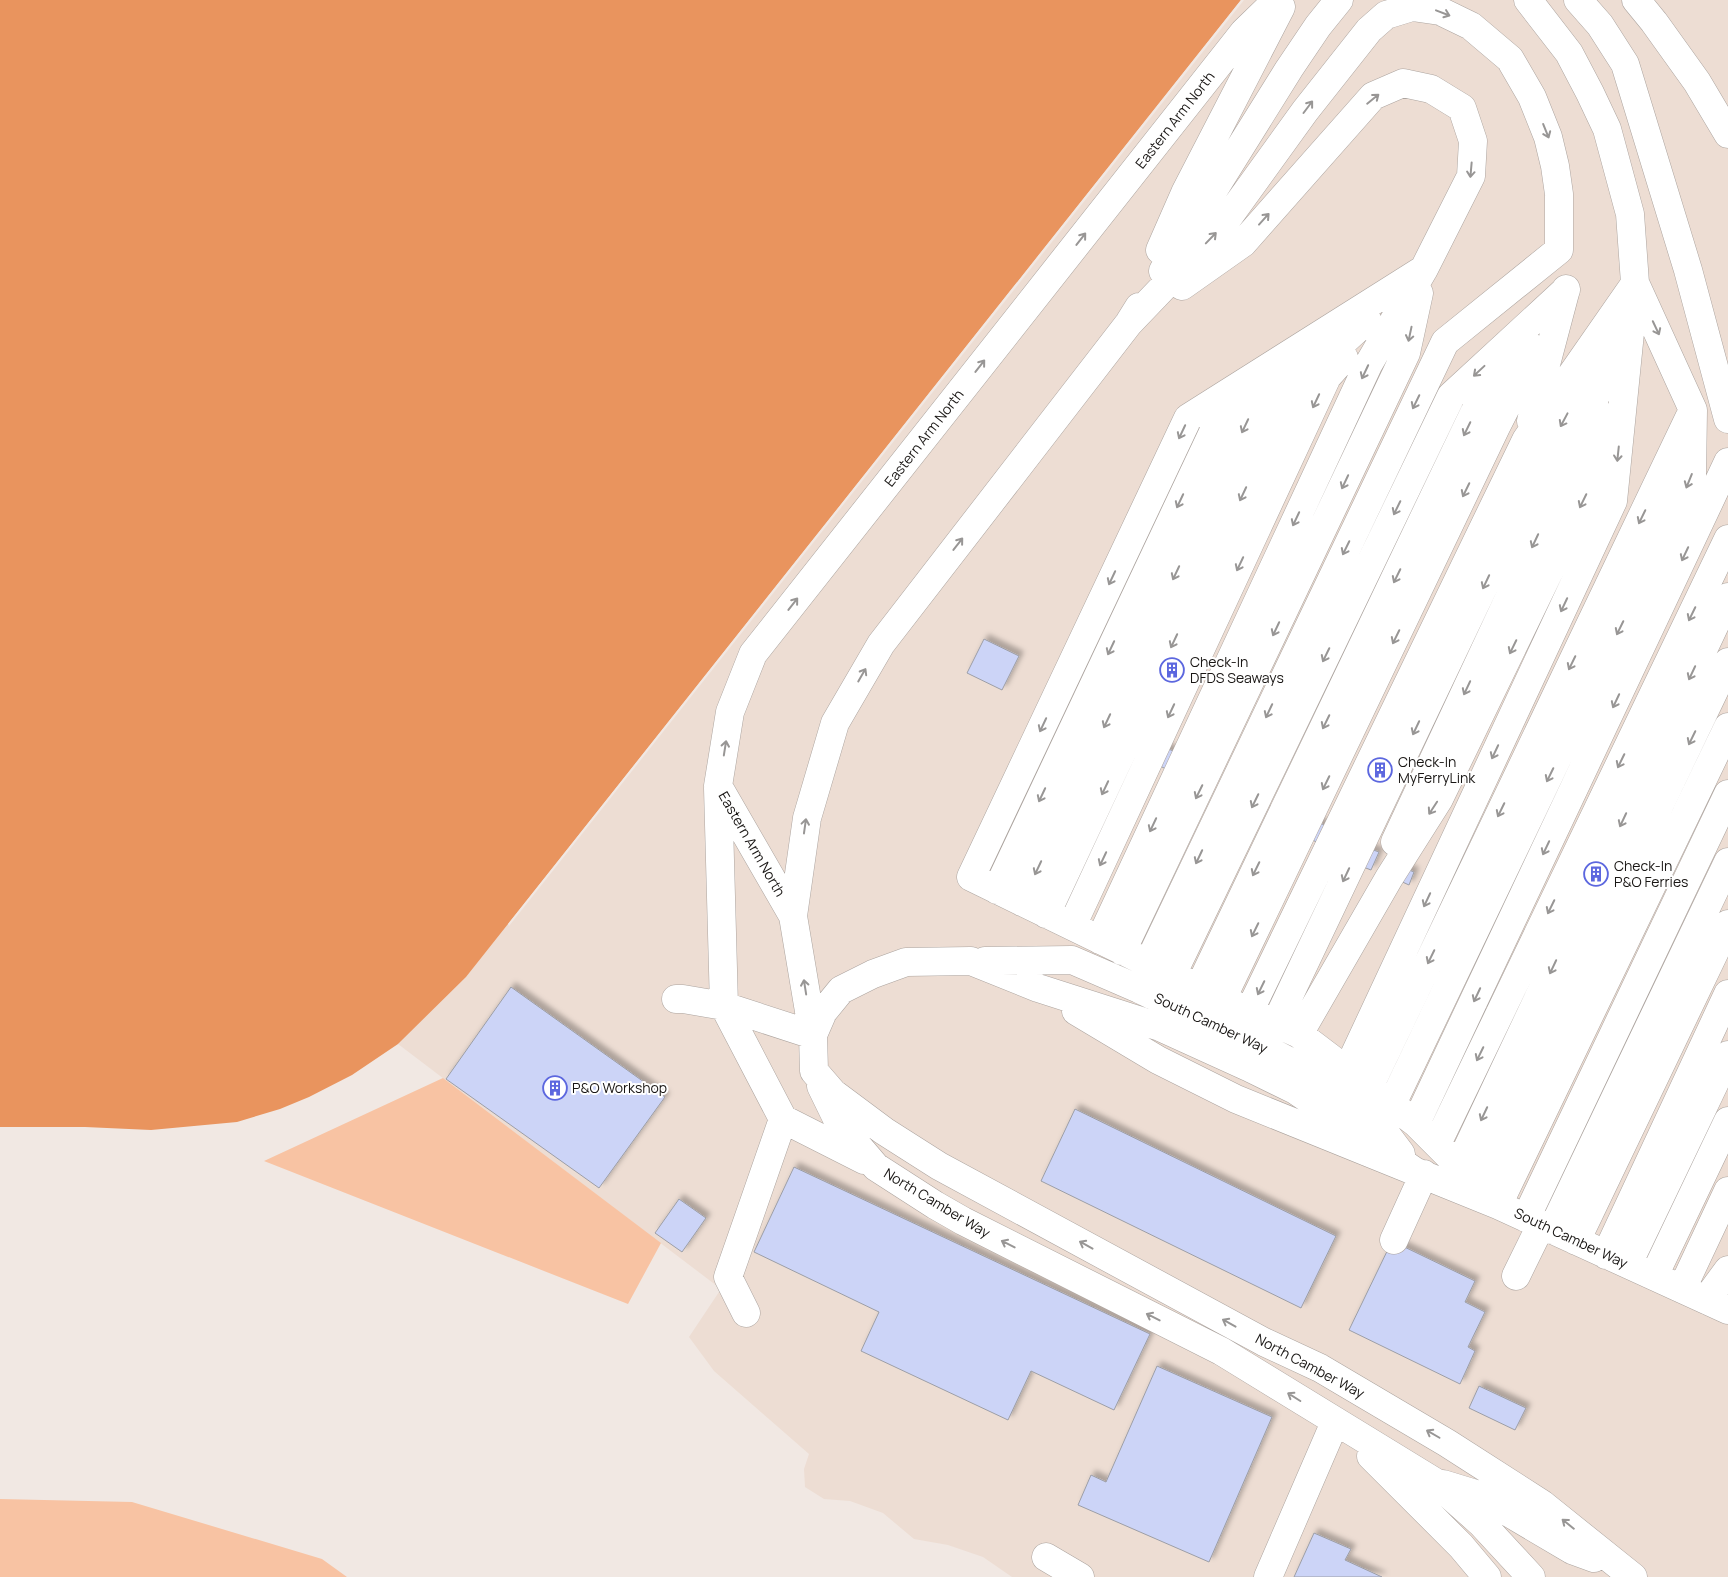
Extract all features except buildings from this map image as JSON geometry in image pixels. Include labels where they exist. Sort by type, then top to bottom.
[{"type":"lane","name":"Eastern Arm North","points":[[793,916],[718,786],[730,712],[753,654],[1238,40],[1277,0]]},
{"type":"lane","points":[[1129,323],[1185,193],[1284,0]]},
{"type":"lane","points":[[676,1000],[683,998],[724,1006],[812,1035],[793,916],[806,818],[835,723],[881,644],[1129,323],[1284,77],[1318,26],[1339,0]]},
{"type":"lane","points":[[1347,1070],[1613,501],[1635,284],[1630,214],[1607,129],[1569,53],[1528,0]]},
{"type":"lane","points":[[1578,0],[1600,25],[1625,64],[1688,270],[1728,419]]},
{"type":"lane","points":[[1636,0],[1697,82],[1728,134]]},
{"type":"lane","points":[[1129,323],[1222,226],[1305,111],[1369,30],[1386,15],[1412,7],[1440,11],[1471,26],[1510,59],[1532,97],[1548,137],[1555,166],[1559,194],[1559,250],[1566,290],[1526,440]]},
{"type":"lane","points":[[1072,926],[1327,377],[1424,269],[1472,176],[1473,141],[1462,108],[1431,89],[1403,83],[1374,96],[1242,243],[1129,323]]},
{"type":"lane","points":[[1160,970],[1445,342],[1559,250]]},
{"type":"lane","points":[[1424,269],[1225,407],[997,890],[1285,1029],[1347,1070],[1416,1123],[1498,1205],[1728,727]]},
{"type":"lane","points":[[1022,902],[1259,397],[1424,269]]},
{"type":"lane","points":[[1046,914],[1293,387],[1424,269]]},
{"type":"lane","points":[[1111,946],[1406,354],[1424,269]]},
{"type":"lane","points":[[1392,1104],[1692,476],[1693,410],[1635,284]]},
{"type":"lane","points":[[1249,1012],[1526,440],[1635,284]]},
{"type":"lane","points":[[1285,1029],[1389,878],[1439,799],[1592,483],[1635,284]]},
{"type":"lane","points":[[1285,1029],[1549,449],[1635,284]]},
{"type":"lane","points":[[1160,970],[1451,396],[1566,290]]},
{"type":"lane","points":[[1210,994],[1474,414],[1566,290]]},
{"type":"lane","points":[[1369,1087],[1693,410]]},
{"type":"lane","points":[[1416,1123],[1728,462]]},
{"type":"lane","points":[[1437,1144],[1728,539]]},
{"type":"lane","points":[[1468,1176],[1728,598]]},
{"type":"lane","points":[[1468,1176],[1728,662]]},
{"type":"lane","points":[[718,786],[724,1006],[783,1119],[876,1167]]},
{"type":"lane","points":[[1549,1228],[1728,794]]},
{"type":"lane","points":[[1549,1228],[1728,862]]},
{"type":"lane","points":[[1516,1276],[1549,1228],[1728,924]]},
{"type":"lane","name":"South Camber Way","points":[[814,1071],[812,1035],[823,1012],[841,990],[873,974],[906,962],[1072,960],[1183,1010],[1304,1070],[1377,1122],[1418,1172]]},
{"type":"lane","name":"South Camber Way","points":[[971,961],[1038,988],[1160,1027],[1295,1090],[1418,1172],[1498,1205],[1682,1289],[1718,1300]]},
{"type":"lane","points":[[1617,1259],[1728,994]]},
{"type":"lane","points":[[1617,1259],[1728,1054]]},
{"type":"lane","name":"North Camber Way","points":[[814,1071],[840,1125],[876,1167],[963,1221],[1221,1351],[1435,1482],[1481,1523],[1531,1577]]},
{"type":"lane","name":"North Camber Way","points":[[814,1071],[833,1093],[884,1131],[939,1166],[1264,1342],[1320,1368],[1447,1442],[1542,1504],[1629,1574]]},
{"type":"lane","points":[[746,1312],[728,1277],[783,1119]]},
{"type":"lane","points":[[1654,1276],[1728,1121]]},
{"type":"lane","points":[[1394,1240],[1418,1172]]},
{"type":"lane","points":[[1682,1289],[1728,1191]]},
{"type":"lane","points":[[1718,1300],[1728,1270]]},
{"type":"lane","points":[[1718,1300],[1728,1282]]},
{"type":"lane","points":[[1268,1577],[1336,1422]]},
{"type":"lane","name":"North Camber Way","points":[[1336,1422],[1461,1546],[1487,1577]]},
{"type":"lane","name":"North Camber Way","points":[[1435,1482],[1479,1495],[1572,1550],[1629,1574]]},
{"type":"lane","points":[[1046,1557],[1080,1577]]},
{"type":"shaded area","points":[[0,0],[1241,0],[466,977],[398,1044],[352,1075],[309,1097],[280,1109],[237,1122],[151,1130],[85,1127],[0,1127]]},
{"type":"shaded area","points":[[1241,0],[1728,0],[1728,1577],[1012,1577],[983,1557],[948,1545],[914,1539],[883,1513],[850,1501],[824,1499],[805,1487],[804,1469],[809,1454],[714,1371],[689,1337],[721,1289],[398,1044],[466,977]]},
{"type":"shaded area","points":[[443,1078],[661,1243],[628,1304],[264,1161]]},
{"type":"shaded area","points":[[0,1499],[132,1502],[322,1559],[347,1577],[0,1577]]},
{"type":"pier","points":[[1241,0],[1244,0],[509,926],[508,924]]},
{"type":"place","name":"Check-In DFDS Seaways","points":[[1172,670]]},
{"type":"place","name":"Check-In MyFerryLink","points":[[1380,770]]},
{"type":"place","name":"Check-In P&O Ferries","points":[[1596,874]]},
{"type":"place","name":"P&O Workshop","points":[[555,1088]]}]
